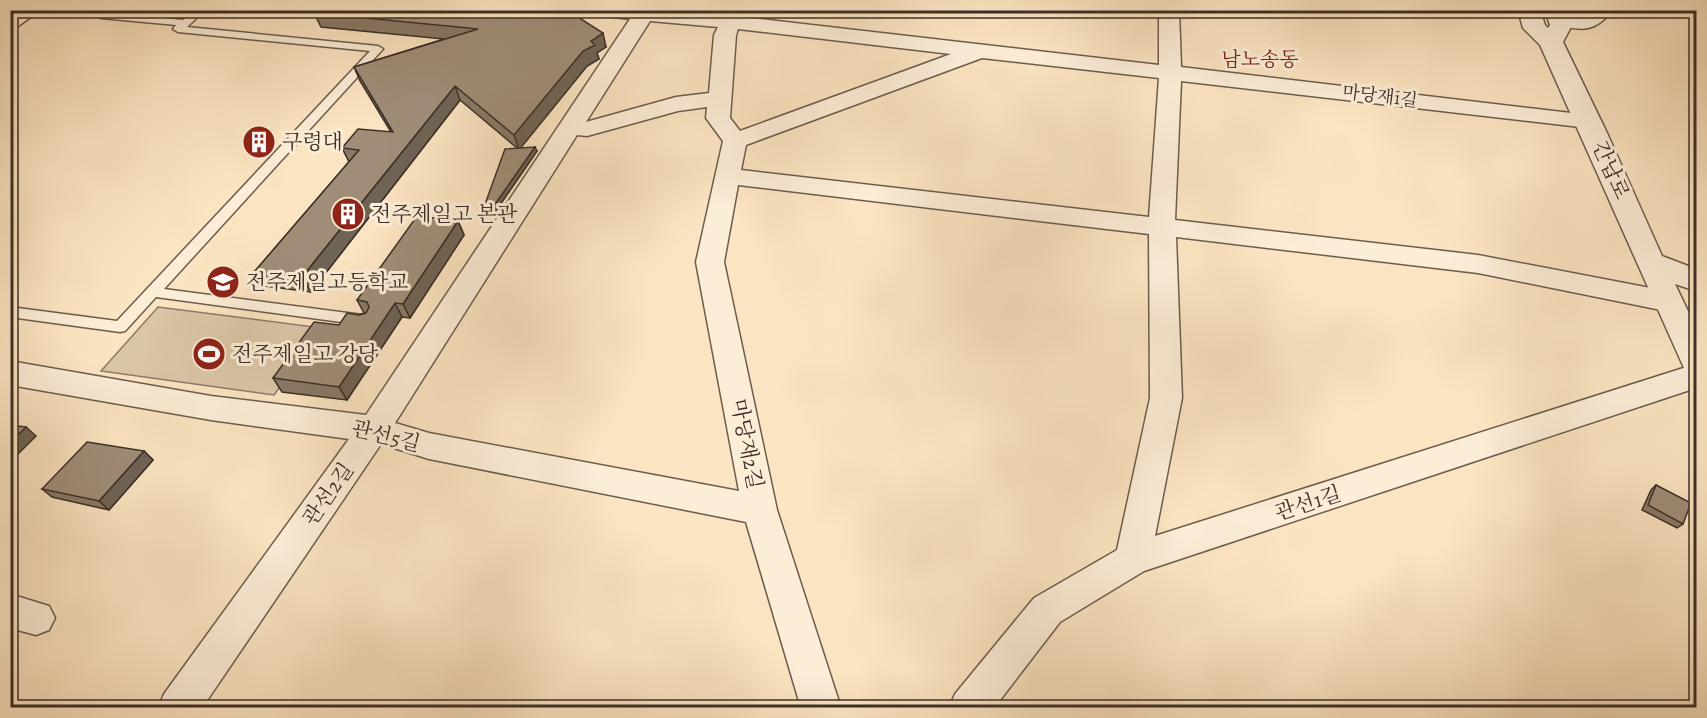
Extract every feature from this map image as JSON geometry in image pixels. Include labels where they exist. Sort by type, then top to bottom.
[{"type":"street","points":[[10,23],[30,10]]},
{"type":"street","points":[[597,10],[643,15],[734,16],[979,51]]},
{"type":"street","points":[[1133,559],[1166,398],[1162,227],[1170,72],[1169,10]]},
{"type":"street","points":[[1529,10],[1534,28],[1555,24],[1589,23],[1602,10]]},
{"type":"street","points":[[643,15],[569,127],[587,129],[676,104],[720,98]]},
{"type":"street","points":[[734,16],[725,35],[718,118],[735,141],[979,51]]},
{"type":"street","name":"간납로","points":[[1555,24],[1560,67],[1589,121],[1652,263],[1666,301],[1696,359]]},
{"type":"street","name":"마당재1길","points":[[979,51],[1589,121]]},
{"type":"street","name":"관선2길","points":[[178,708],[374,429],[569,127]]},
{"type":"street","name":"마당재2길","points":[[735,141],[710,262],[760,510],[821,708]]},
{"type":"street","points":[[727,176],[1478,264],[1666,301]]},
{"type":"street","points":[[1652,263],[1696,280]]},
{"type":"street","name":"관선5길","points":[[10,373],[211,408],[374,429],[429,447],[760,510]]},
{"type":"street","name":"관선1길","points":[[969,708],[1047,610],[1133,559],[1696,376]]},
{"type":"lane","points":[[10,312],[120,327],[378,49],[178,29],[200,10]]},
{"type":"lane","points":[[101,15],[185,23]]},
{"type":"lane","points":[[152,292],[367,321]]},
{"type":"shaded area","name":"전주제일고 강당","points":[[158,307],[322,328],[274,395],[101,371]]},
{"type":"building","points":[[317,10],[567,10],[603,33],[591,41],[595,45],[583,51],[514,135],[455,86],[302,277],[255,271],[359,150],[342,148],[358,129],[393,132],[354,67],[478,29],[314,13]]},
{"type":"building","points":[[535,147],[491,210],[484,207],[505,149]]},
{"type":"building","points":[[417,216],[458,221],[403,304],[395,303],[339,387],[273,378],[314,322],[339,325],[347,313],[359,315],[366,313],[369,307],[367,302],[357,300]]},
{"type":"building","points":[[10,425],[26,427],[10,443]]},
{"type":"building","points":[[87,442],[144,451],[99,501],[42,489]]},
{"type":"building","points":[[1656,485],[1691,503],[1683,524],[1648,505]]},
{"type":"place","name":"구령대","points":[[259,142]]},
{"type":"place","name":"전주제일고 본관","points":[[348,214]]},
{"type":"place","name":"전주제일고등학교","points":[[223,282]]},
{"type":"place","name":"전주제일고 강당","points":[[209,354]]},
{"type":"district","name":"남노송동","points":[[1260,59]]}]
